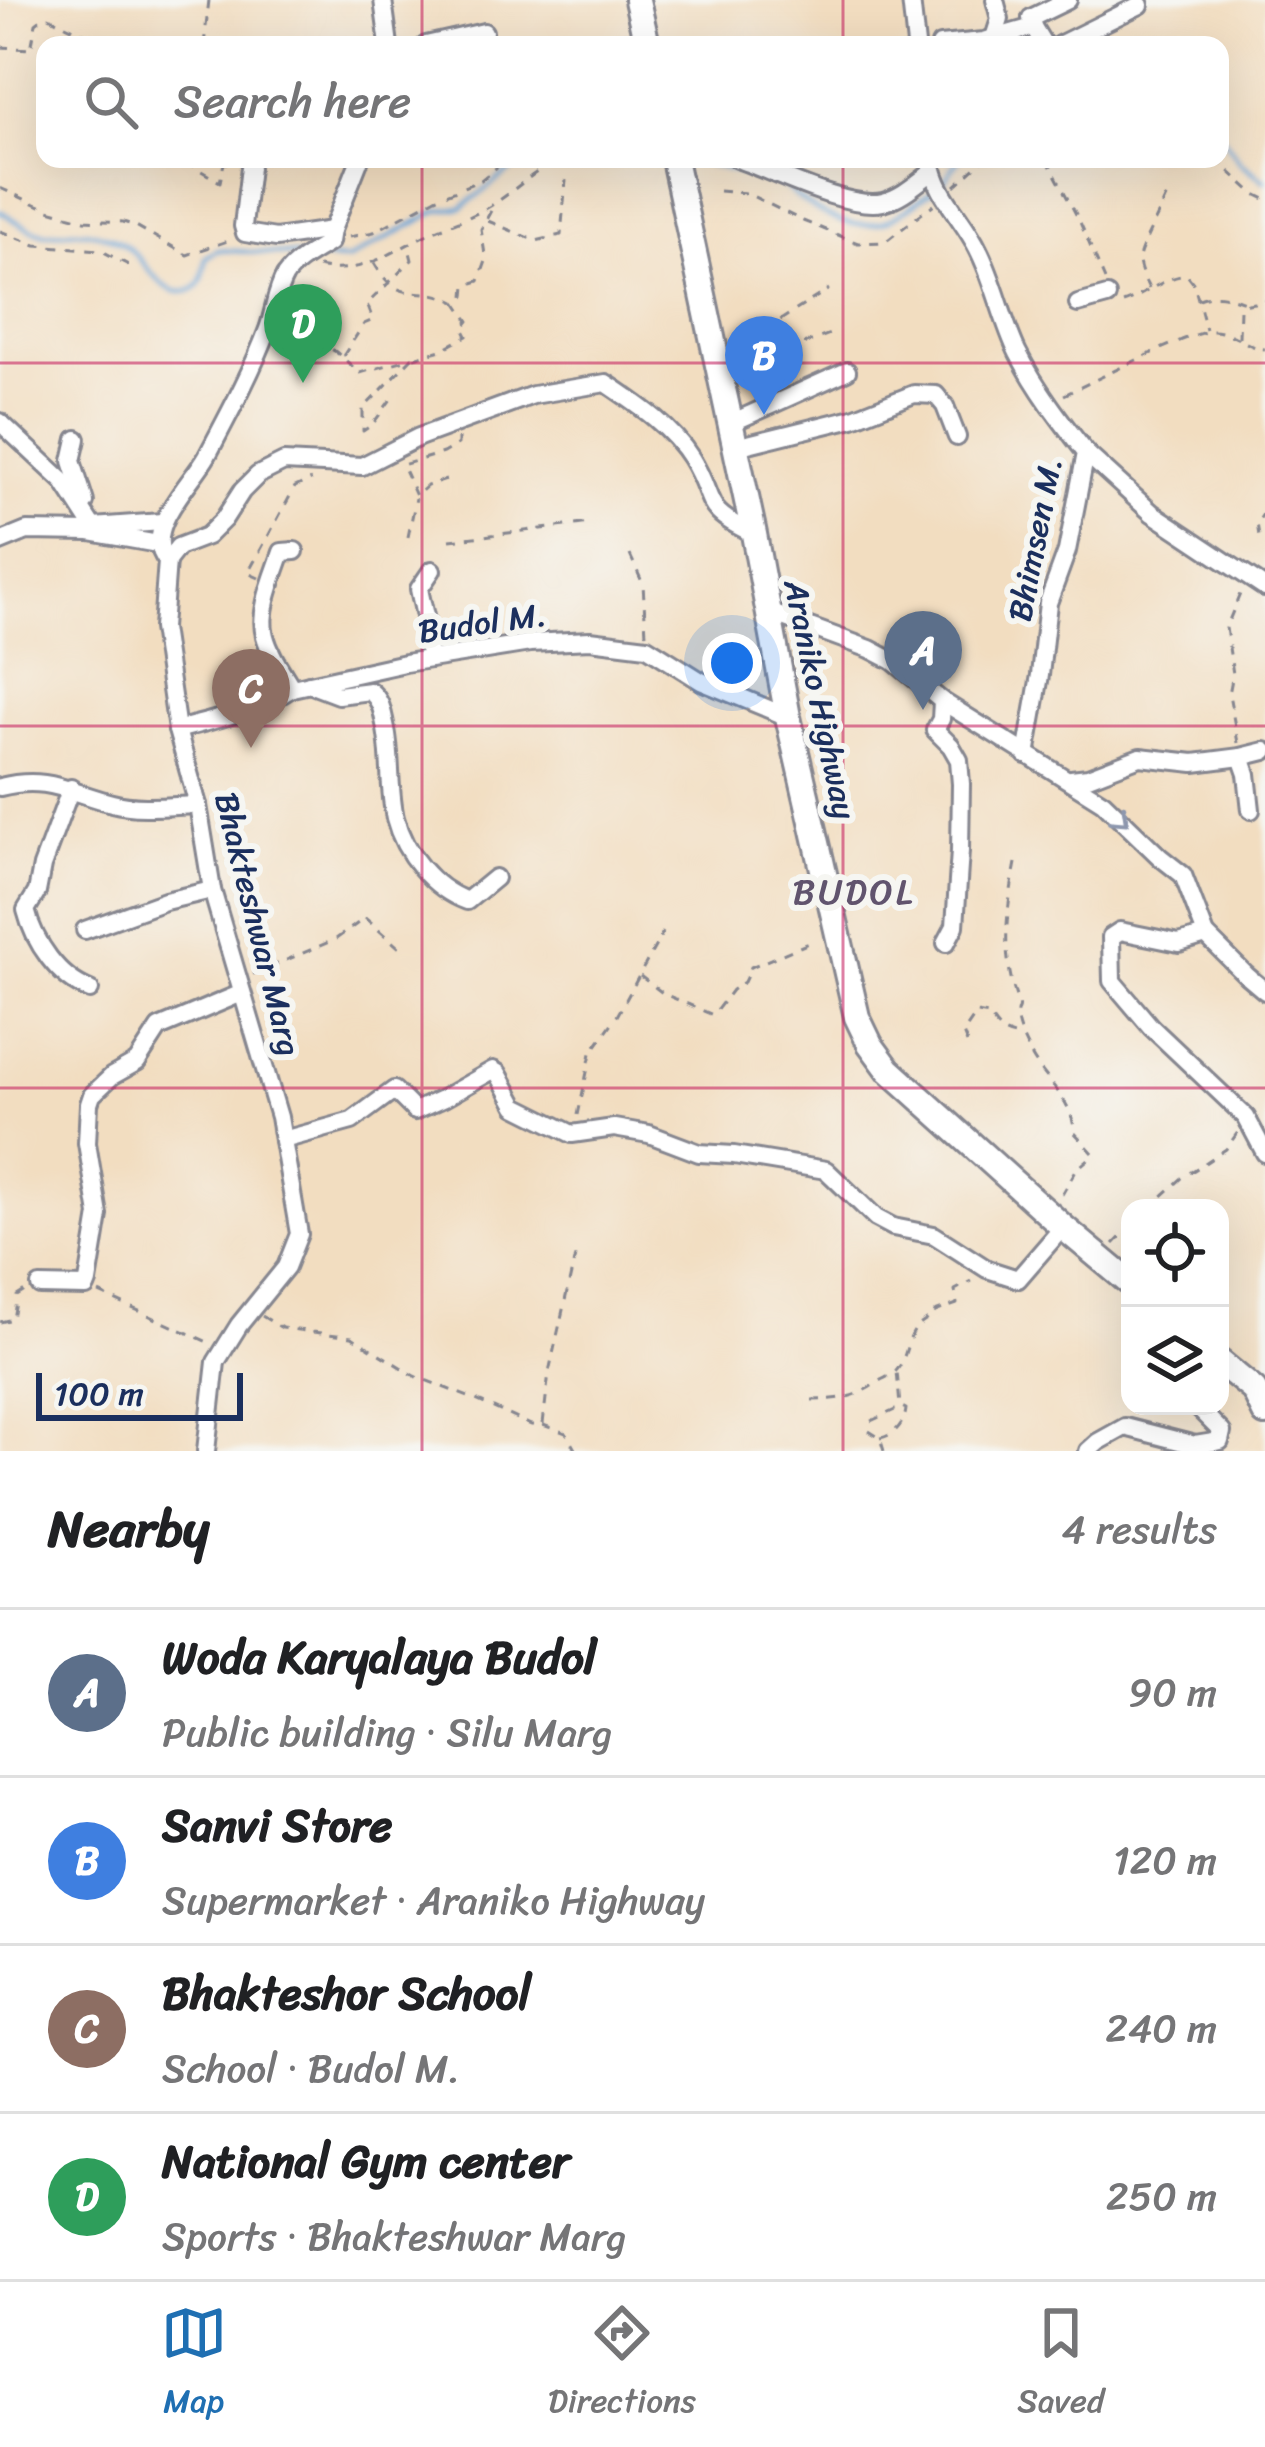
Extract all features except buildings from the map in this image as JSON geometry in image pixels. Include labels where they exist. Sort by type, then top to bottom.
[{"type":"highway","points":[[637,0],[645,36]]},
{"type":"highway","name":"Araniko Highway","points":[[676,168],[788,717],[857,1017],[889,1070],[1121,1275]]},
{"type":"highway","points":[[1229,1369],[1262,1394]]},
{"type":"street","points":[[383,0],[388,36]]},
{"type":"street","points":[[911,0],[915,36]]},
{"type":"street","points":[[994,0],[1000,20],[995,36]]},
{"type":"street","points":[[1038,36],[1031,18],[1068,0]]},
{"type":"street","points":[[1077,36],[1140,5]]},
{"type":"street","points":[[1001,36],[1033,27]]},
{"type":"street","points":[[466,36],[484,32]]},
{"type":"street","points":[[250,168],[244,233],[276,238],[331,236]]},
{"type":"street","points":[[161,541],[267,333],[284,277],[331,236],[357,168]]},
{"type":"street","points":[[762,168],[868,203],[890,200],[930,168]]},
{"type":"street","name":"Bhimsen M.","points":[[933,168],[978,249],[1016,350],[1046,403],[1086,454],[1067,550],[1048,603],[1026,755]]},
{"type":"street","points":[[1078,304],[1107,296]]},
{"type":"street","points":[[734,435],[847,371]]},
{"type":"street","points":[[0,422],[64,482],[93,527],[178,547],[207,536],[258,475],[284,462],[362,466],[419,437],[533,395],[606,383],[670,432],[692,459],[713,509],[754,534]]},
{"type":"street","points":[[734,435],[853,418],[914,394],[936,395],[957,437]]},
{"type":"street","points":[[77,439],[73,461],[93,527]]},
{"type":"street","points":[[1086,454],[1152,513],[1265,588]]},
{"type":"street","points":[[0,542],[27,531],[90,532],[161,541]]},
{"type":"street","name":"Bhakteshwar Marg","points":[[161,541],[163,628],[177,730],[198,806],[212,890],[283,1140],[299,1234],[286,1267],[216,1362],[206,1451]]},
{"type":"street","points":[[295,551],[282,551],[272,584],[263,631],[272,654],[301,686],[338,695],[370,691],[379,699],[388,735],[395,817],[424,872],[466,901],[496,878]]},
{"type":"street","points":[[429,659],[419,590],[432,570]]},
{"type":"street","points":[[770,612],[893,661],[943,700],[1103,802],[1183,875],[1206,935],[1265,991]]},
{"type":"street","name":"Budol M.","points":[[177,730],[231,716],[301,686],[429,659],[530,643],[590,640],[647,647],[701,681],[788,717]]},
{"type":"street","points":[[943,700],[935,730],[959,760],[961,798],[955,926],[946,943]]},
{"type":"street","points":[[1071,779],[1140,758],[1194,763],[1265,752]]},
{"type":"street","points":[[1241,758],[1251,810]]},
{"type":"street","points":[[0,787],[45,783],[115,804],[198,806]]},
{"type":"street","points":[[70,788],[37,892],[26,910],[32,932],[58,966],[75,984],[90,990]]},
{"type":"street","points":[[85,930],[212,890]]},
{"type":"street","points":[[1206,935],[1179,943],[1120,931],[1112,937],[1112,981],[1151,1027],[1246,1118],[1265,1153]]},
{"type":"street","points":[[40,1286],[86,1287],[93,1263],[99,1215],[87,1143],[92,1095],[137,1062],[159,1028],[241,986]]},
{"type":"street","points":[[283,1140],[352,1121],[394,1090],[415,1111],[494,1070],[516,1106],[572,1134],[614,1128],[649,1134],[699,1153],[826,1170],[876,1218],[893,1227],[934,1235],[987,1269],[1018,1279],[1055,1220]]},
{"type":"street","points":[[1088,1451],[1125,1427],[1196,1445],[1220,1441],[1222,1432],[1205,1415]]},
{"type":"path","points":[[205,36],[209,0]]},
{"type":"path","points":[[0,47],[31,50],[36,23],[49,17],[92,36]]},
{"type":"path","points":[[196,168],[220,182]]},
{"type":"path","points":[[331,236],[374,232],[481,180],[496,168]]},
{"type":"path","points":[[298,262],[329,269],[374,263],[496,202],[542,168]]},
{"type":"path","points":[[1052,168],[1104,275],[1108,305],[1124,303],[1171,277],[1187,275],[1195,284],[1206,330]]},
{"type":"path","points":[[1226,168],[1265,200]]},
{"type":"path","points":[[486,220],[536,242],[561,235],[566,180]]},
{"type":"path","points":[[0,188],[49,211],[136,226],[187,255],[244,233]]},
{"type":"path","points":[[1150,291],[1139,252],[1169,190]]},
{"type":"path","points":[[457,303],[465,296],[466,285],[479,281],[485,266],[481,229],[496,202]]},
{"type":"path","points":[[0,231],[37,245],[100,250],[136,269]]},
{"type":"path","points":[[342,357],[364,324],[373,320],[368,304],[412,260],[408,246]]},
{"type":"path","points":[[317,340],[360,373],[441,350],[467,336],[463,328],[469,321],[457,303],[439,293],[400,292],[374,263]]},
{"type":"path","points":[[719,367],[829,289]]},
{"type":"path","points":[[1199,299],[1222,295],[1248,304]]},
{"type":"path","points":[[1239,338],[1240,309],[1265,301]]},
{"type":"path","points":[[1046,403],[1206,330],[1233,334],[1265,350]]},
{"type":"path","points":[[719,367],[830,334]]},
{"type":"path","points":[[394,394],[363,431],[363,409],[412,358]]},
{"type":"path","points":[[408,537],[416,496],[402,465],[458,444],[457,423]]},
{"type":"path","points":[[272,584],[248,573],[295,487],[312,480],[314,462]]},
{"type":"path","points":[[416,496],[427,486],[446,480]]},
{"type":"path","points":[[1265,512],[1257,523],[1259,536],[1265,539]]},
{"type":"path","points":[[450,540],[591,524]]},
{"type":"path","points":[[630,555],[643,584],[647,647]]},
{"type":"path","points":[[1241,758],[1229,694],[1233,674],[1226,628],[1247,577]]},
{"type":"path","points":[[1016,863],[1005,951],[1011,989],[1019,1005],[1016,1022],[1033,1059],[1066,1103],[1074,1132],[1094,1154],[1076,1170],[1055,1220]]},
{"type":"path","points":[[241,986],[336,939],[365,918],[404,952]]},
{"type":"path","points":[[572,1134],[591,1053],[663,932]]},
{"type":"path","points":[[639,974],[664,994],[712,1015],[744,982],[751,967],[809,944]]},
{"type":"path","points":[[967,1043],[963,1033],[977,1013],[988,1015],[1007,1036],[1023,1036]]},
{"type":"path","points":[[1159,1199],[1226,1150],[1246,1118]]},
{"type":"path","points":[[1105,1255],[1121,1237]]},
{"type":"path","points":[[543,1426],[549,1372],[576,1252]]},
{"type":"path","points":[[905,1409],[900,1406],[897,1369],[914,1331],[934,1312],[957,1304],[955,1291],[987,1269]]},
{"type":"path","points":[[0,1322],[13,1319],[17,1295],[40,1286]]},
{"type":"path","points":[[86,1287],[224,1350]]},
{"type":"path","points":[[250,1311],[282,1328],[352,1336],[415,1376],[531,1425],[566,1433],[576,1451]]},
{"type":"path","points":[[812,1400],[864,1393],[897,1369]]},
{"type":"path","points":[[871,1420],[905,1409]]},
{"type":"path","points":[[880,1438],[894,1434],[905,1409]]},
{"type":"path","points":[[869,1431],[880,1438],[884,1451]]},
{"type":"waterway","points":[[1229,146],[1240,162],[1265,181]]},
{"type":"waterway","points":[[326,259],[347,260],[437,211],[462,207],[514,168]]},
{"type":"waterway","points":[[723,168],[764,178]]},
{"type":"waterway","points":[[942,184],[953,168]]},
{"type":"waterway","points":[[781,183],[818,211],[863,225],[893,218],[933,191]]},
{"type":"waterway","points":[[0,211],[42,233],[79,231],[112,238],[175,291],[195,288],[202,280],[206,257],[218,250],[296,255]]},
{"type":"place","name":"National Gym center","points":[[303,383]]},
{"type":"place","name":"Sanvi Store","points":[[764,415]]},
{"type":"place","name":"Woda Karyalaya Budol","points":[[923,710]]},
{"type":"place","name":"Bhakteshor School","points":[[251,748]]},
{"type":"district","name":"BUDOL","points":[[854,891]]}]
